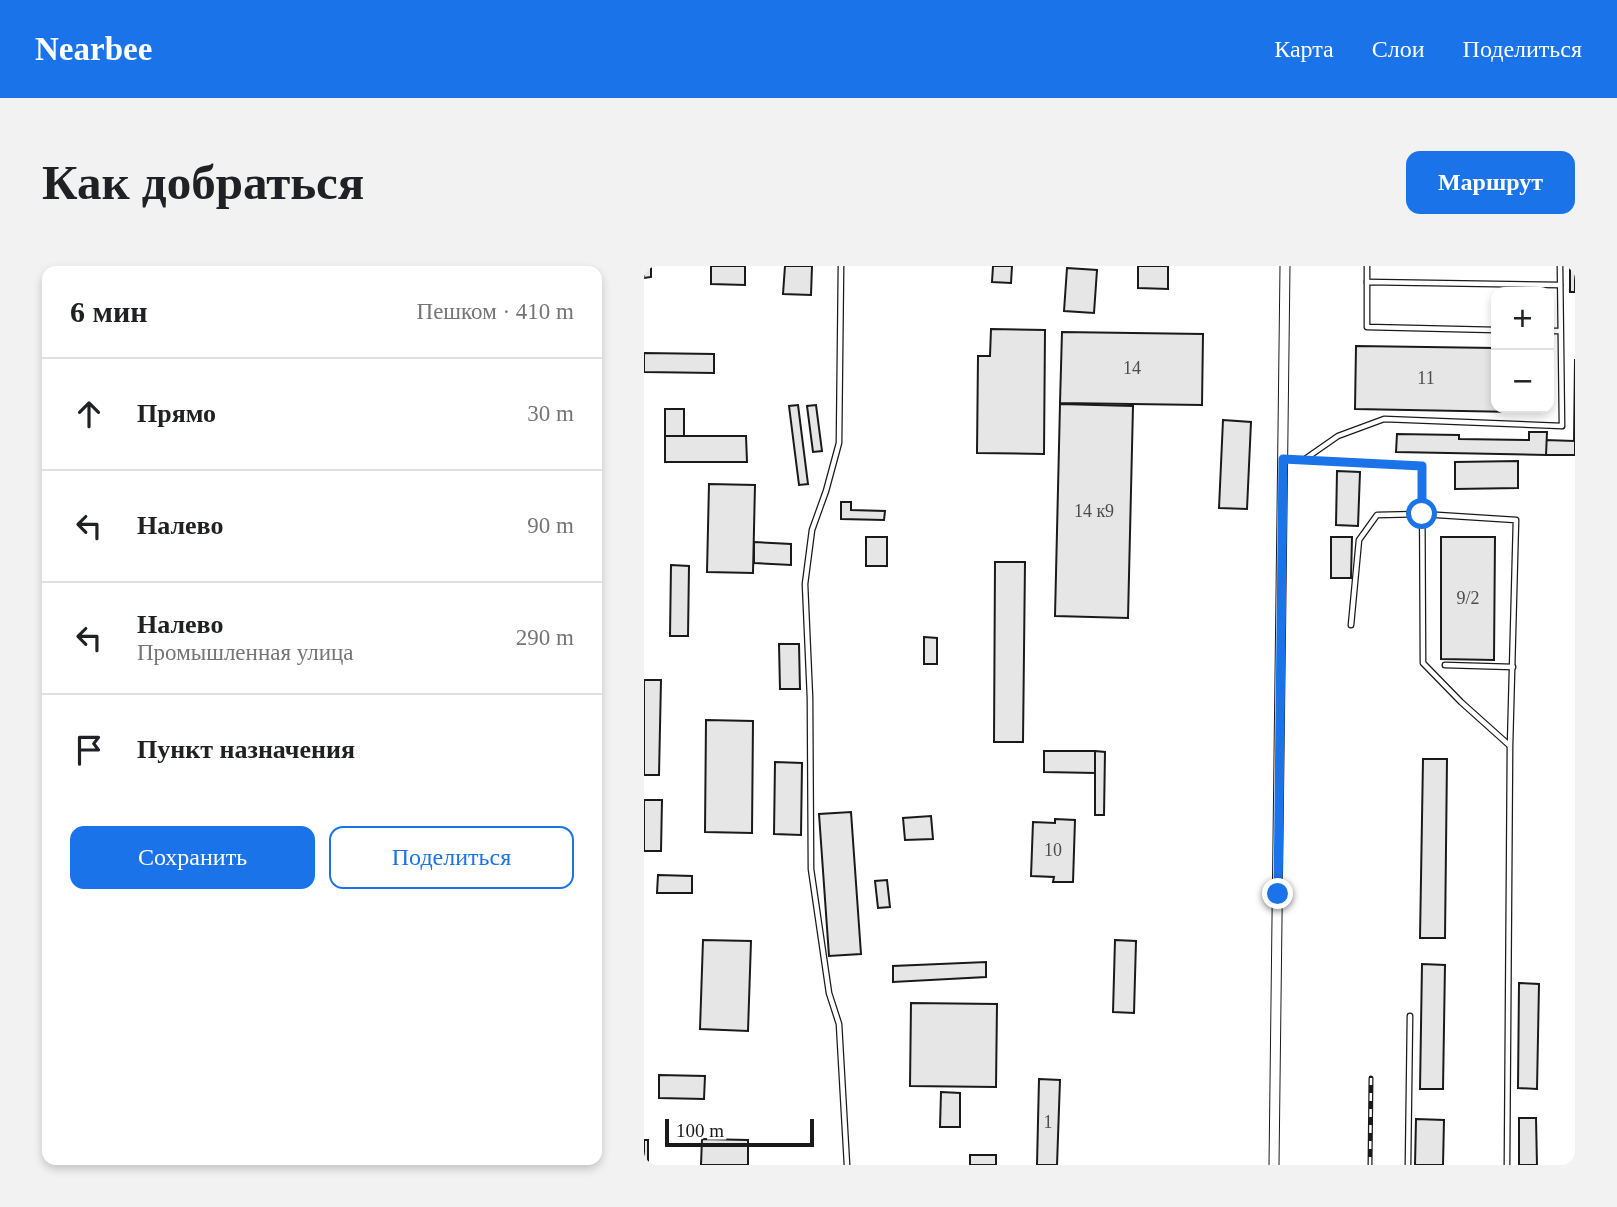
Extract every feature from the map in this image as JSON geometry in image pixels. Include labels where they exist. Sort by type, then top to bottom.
[{"type":"street","points":[[1275,1165],[1285,266]]},
{"type":"lane","points":[[841,266],[839,443],[812,530],[805,584],[810,698],[811,869],[829,993],[839,1024],[846,1165]]},
{"type":"lane","points":[[1367,266],[1367,327],[1491,330]]},
{"type":"lane","points":[[1304,460],[1338,436],[1384,419],[1562,426],[1560,266]]},
{"type":"lane","points":[[1367,282],[1560,285]]},
{"type":"lane","points":[[1554,331],[1560,331]]},
{"type":"lane","points":[[1283,459],[1422,466],[1423,663],[1510,746]]},
{"type":"lane","points":[[1351,625],[1359,540],[1377,515],[1422,514],[1516,520],[1510,746],[1507,1165]]},
{"type":"lane","points":[[1445,665],[1513,667]]},
{"type":"lane","points":[[1408,1165],[1410,1016]]},
{"type":"building","points":[[644,266],[651,266],[651,277],[644,278]]},
{"type":"building","points":[[711,266],[745,266],[745,285],[711,284]]},
{"type":"building","points":[[785,266],[812,266],[811,295],[783,294]]},
{"type":"building","points":[[993,266],[1012,266],[1011,283],[992,282]]},
{"type":"building","points":[[1138,266],[1168,266],[1168,289],[1138,288]]},
{"type":"building","points":[[1570,266],[1575,266],[1575,292],[1570,292]]},
{"type":"building","points":[[1067,268],[1097,270],[1094,313],[1064,311]]},
{"type":"building","points":[[991,329],[1045,330],[1044,454],[977,453],[978,356],[990,356]]},
{"type":"building","points":[[1062,332],[1203,334],[1202,405],[1060,403]]},
{"type":"building","points":[[1356,346],[1491,348],[1491,412],[1355,409]]},
{"type":"building","points":[[644,353],[714,354],[714,373],[644,372]]},
{"type":"building","points":[[1575,359],[1575,455],[1546,455],[1546,440],[1574,441]]},
{"type":"building","points":[[1060,404],[1133,406],[1128,618],[1055,616]]},
{"type":"building","points":[[798,405],[808,484],[799,485],[789,406]]},
{"type":"building","points":[[816,405],[822,451],[813,452],[807,406]]},
{"type":"building","points":[[665,409],[684,409],[684,436],[665,436]]},
{"type":"building","points":[[1223,420],[1251,422],[1247,509],[1219,508]]},
{"type":"building","points":[[1529,432],[1547,432],[1546,455],[1396,452],[1397,434],[1459,435],[1459,439],[1529,440]]},
{"type":"building","points":[[665,436],[746,436],[747,462],[665,462]]},
{"type":"building","points":[[1518,461],[1518,488],[1455,489],[1455,462]]},
{"type":"building","points":[[1337,471],[1360,472],[1358,526],[1336,525]]},
{"type":"building","points":[[709,484],[755,485],[753,573],[707,572]]},
{"type":"building","points":[[841,502],[851,502],[851,510],[885,511],[884,520],[841,519]]},
{"type":"building","points":[[866,537],[887,537],[887,566],[866,566]]},
{"type":"building","points":[[1331,537],[1352,537],[1351,578],[1331,578]]},
{"type":"building","points":[[1441,537],[1495,537],[1494,660],[1441,659]]},
{"type":"building","points":[[754,542],[791,544],[791,565],[754,563]]},
{"type":"building","points":[[995,562],[1025,562],[1023,742],[994,742]]},
{"type":"building","points":[[671,565],[689,566],[688,636],[670,636]]},
{"type":"building","points":[[924,637],[937,638],[937,664],[924,664]]},
{"type":"building","points":[[779,644],[799,644],[800,689],[780,689]]},
{"type":"building","points":[[644,680],[661,680],[659,775],[644,775]]},
{"type":"building","points":[[706,720],[753,721],[752,833],[705,832]]},
{"type":"building","points":[[1044,751],[1095,751],[1095,773],[1044,772]]},
{"type":"building","points":[[1095,751],[1105,752],[1104,815],[1095,815]]},
{"type":"building","points":[[1423,759],[1447,759],[1445,938],[1420,938]]},
{"type":"building","points":[[775,762],[802,763],[801,835],[774,834]]},
{"type":"building","points":[[644,800],[662,800],[661,851],[644,851]]},
{"type":"building","points":[[851,812],[861,954],[829,956],[819,814]]},
{"type":"building","points":[[931,816],[933,839],[905,840],[903,818]]},
{"type":"building","points":[[1055,819],[1075,820],[1073,882],[1053,882],[1054,877],[1031,876],[1033,822],[1055,823]]},
{"type":"building","points":[[658,875],[692,876],[692,893],[657,893]]},
{"type":"building","points":[[887,880],[890,907],[878,908],[875,881]]},
{"type":"building","points":[[703,940],[751,941],[748,1031],[700,1029]]},
{"type":"building","points":[[1115,940],[1136,941],[1134,1013],[1113,1012]]},
{"type":"building","points":[[986,962],[986,977],[893,982],[893,966]]},
{"type":"building","points":[[1422,964],[1445,965],[1443,1089],[1420,1089]]},
{"type":"building","points":[[1519,983],[1539,984],[1537,1089],[1518,1088]]},
{"type":"building","points":[[911,1003],[997,1004],[996,1087],[910,1086]]},
{"type":"building","points":[[659,1075],[705,1076],[704,1099],[659,1098]]},
{"type":"building","points":[[1039,1079],[1060,1080],[1057,1165],[1037,1165]]},
{"type":"building","points":[[941,1092],[960,1093],[960,1127],[940,1127]]},
{"type":"building","points":[[1519,1118],[1536,1118],[1537,1165],[1519,1165]]},
{"type":"building","points":[[1416,1119],[1444,1120],[1443,1165],[1415,1165]]},
{"type":"building","points":[[702,1139],[748,1140],[748,1165],[701,1165]]},
{"type":"building","points":[[644,1140],[648,1140],[648,1165],[644,1165]]},
{"type":"building","points":[[970,1155],[996,1155],[996,1165],[970,1165]]},
{"type":"railway","points":[[1370,1165],[1371,1078]]},
{"type":"route","points":[[1278,894],[1283,459],[1422,466],[1422,514]]}]
